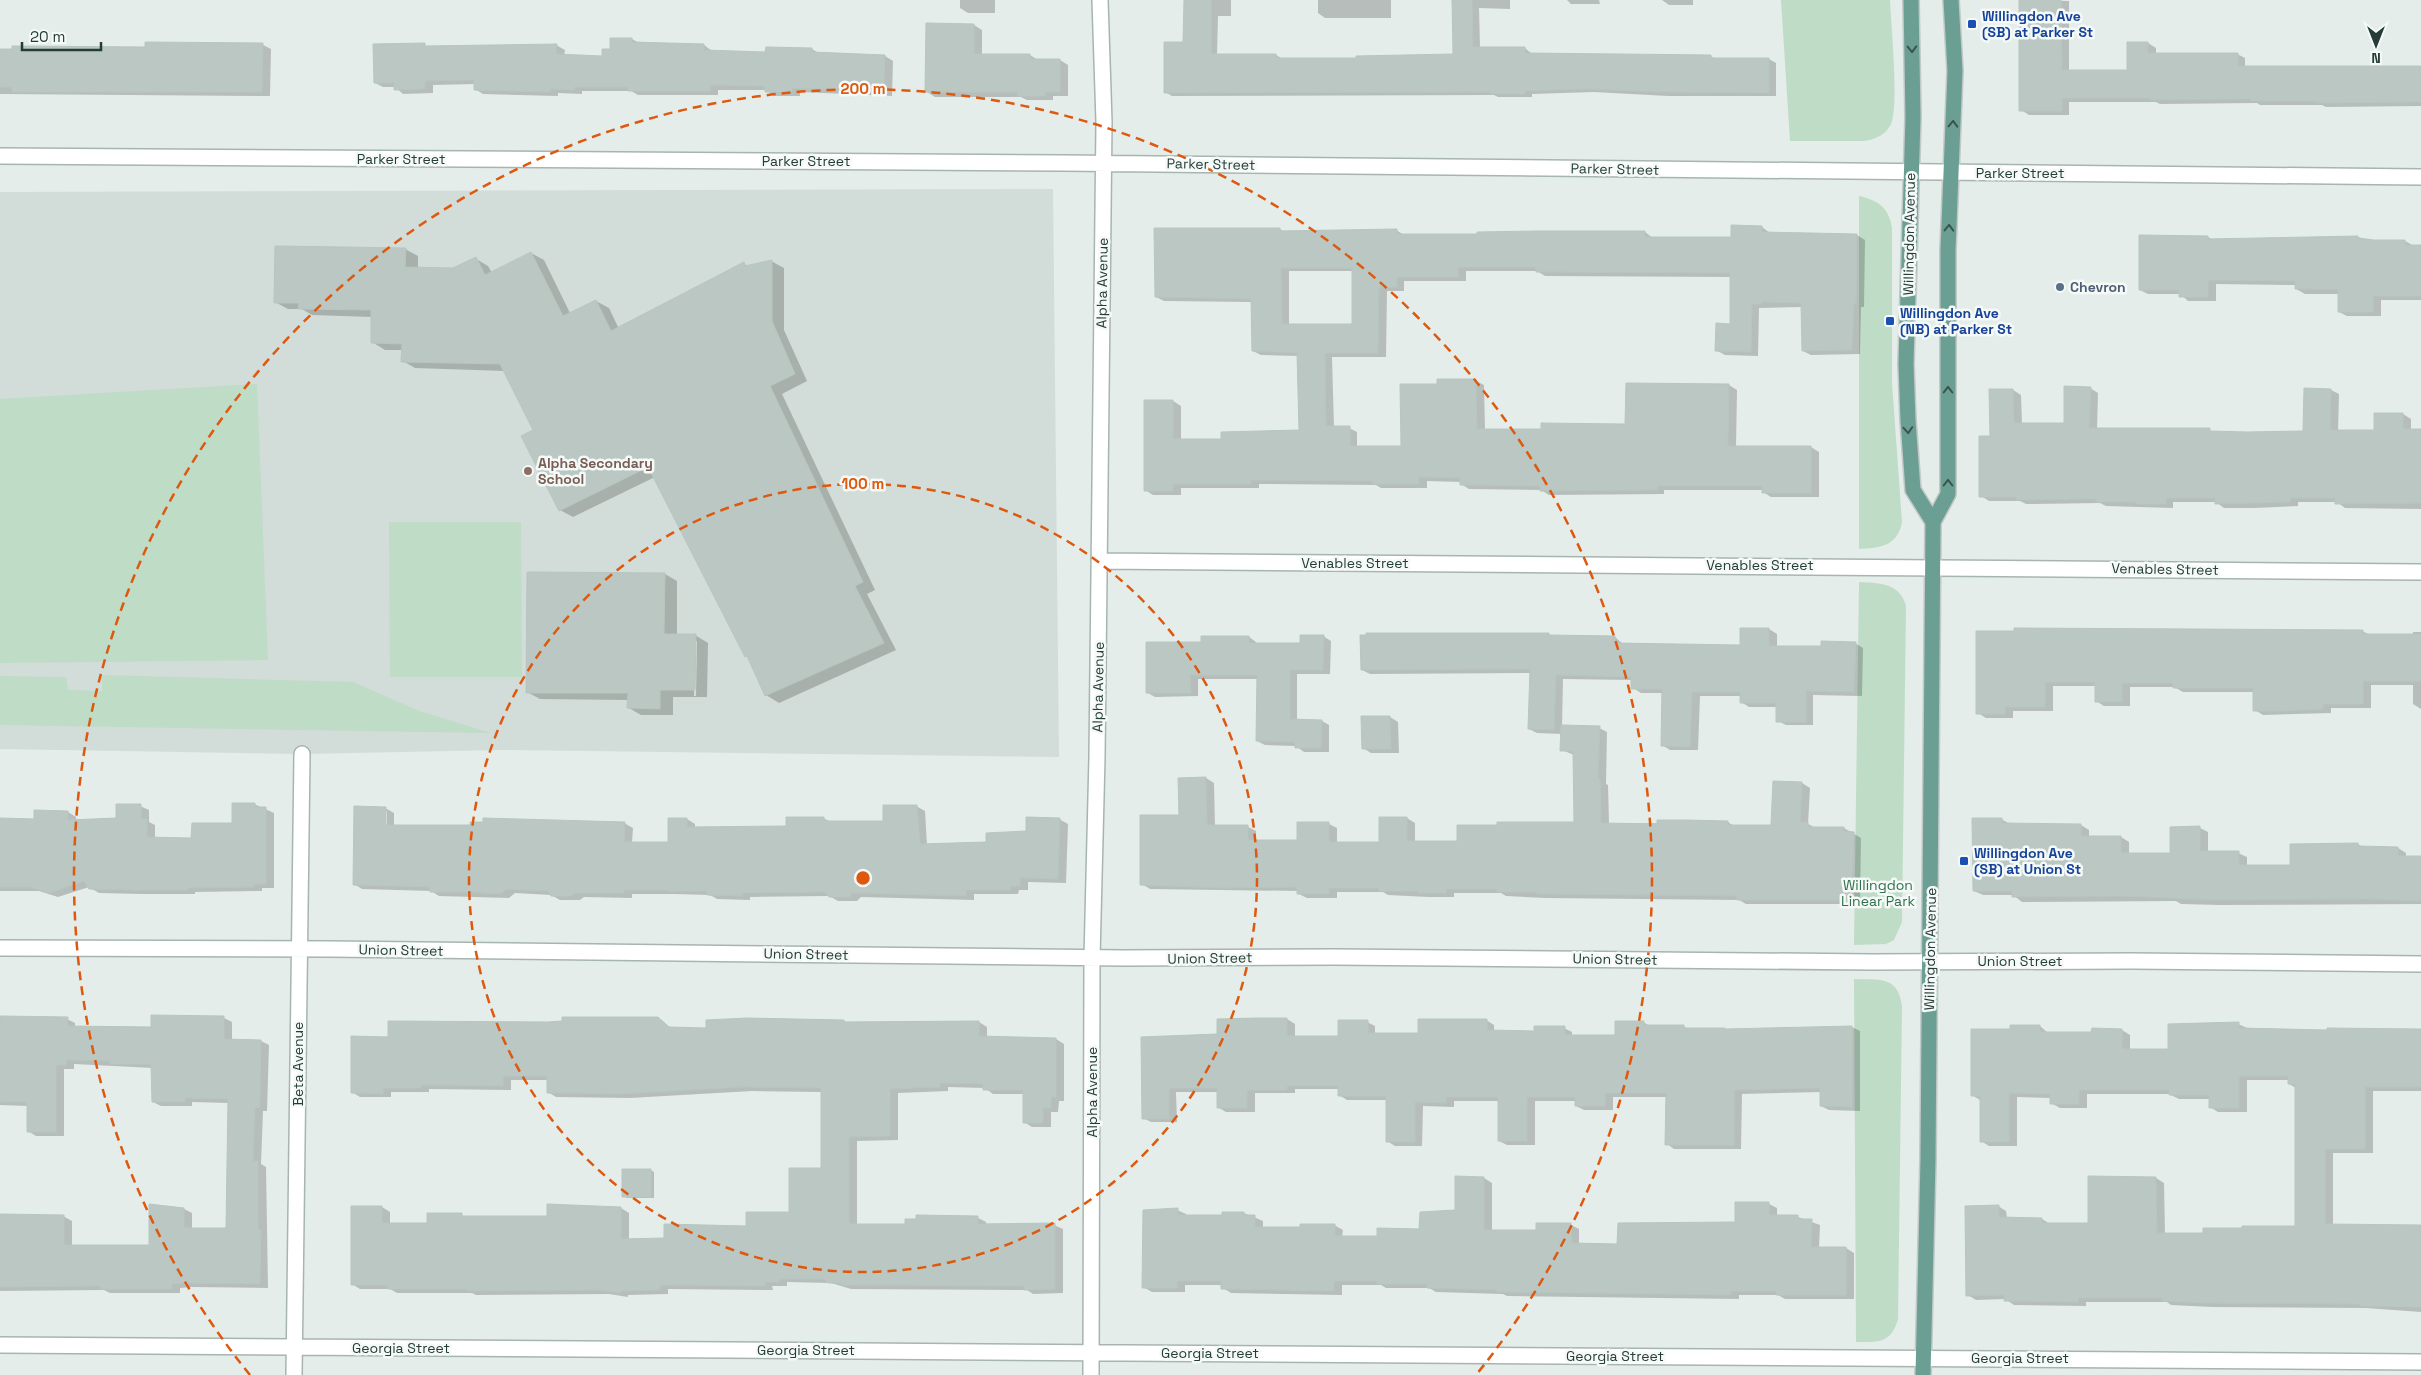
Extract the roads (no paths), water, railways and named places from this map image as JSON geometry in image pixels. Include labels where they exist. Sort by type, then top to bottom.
[{"type":"main road","name":"Willingdon Avenue","points":[[1911,0],[1913,117],[1906,364],[1908,420],[1913,490],[1933,522]]},
{"type":"main road","name":"Willingdon Avenue","points":[[1923,1375],[1930,961],[1933,522],[1948,494],[1948,250],[1955,71],[1951,0]]},
{"type":"street","name":"Alpha Avenue","points":[[1091,1375],[1092,958],[1104,122],[1100,0]]},
{"type":"street","name":"Parker Street","points":[[0,156],[1103,163],[2421,177]]},
{"type":"street","name":"Venables Street","points":[[1099,560],[2421,572]]},
{"type":"street","name":"Beta Avenue","points":[[294,1375],[302,754]]},
{"type":"street","name":"Union Street","points":[[0,948],[299,949],[1092,958],[1335,957],[1872,962],[2421,964]]},
{"type":"street","name":"Georgia Street","points":[[0,1345],[2421,1362]]},
{"type":"place","name":"Willingdon Ave (SB) at Parker St","points":[[1972,24]]},
{"type":"place","name":"Chevron","points":[[2060,287]]},
{"type":"place","name":"Willingdon Ave (NB) at Parker St","points":[[1890,321]]},
{"type":"place","name":"Alpha Secondary School","points":[[528,471]]},
{"type":"place","name":"Willingdon Ave (SB) at Union St","points":[[1964,861]]},
{"type":"park label","name":"Willingdon Linear Park","points":[[1878,894]]}]
